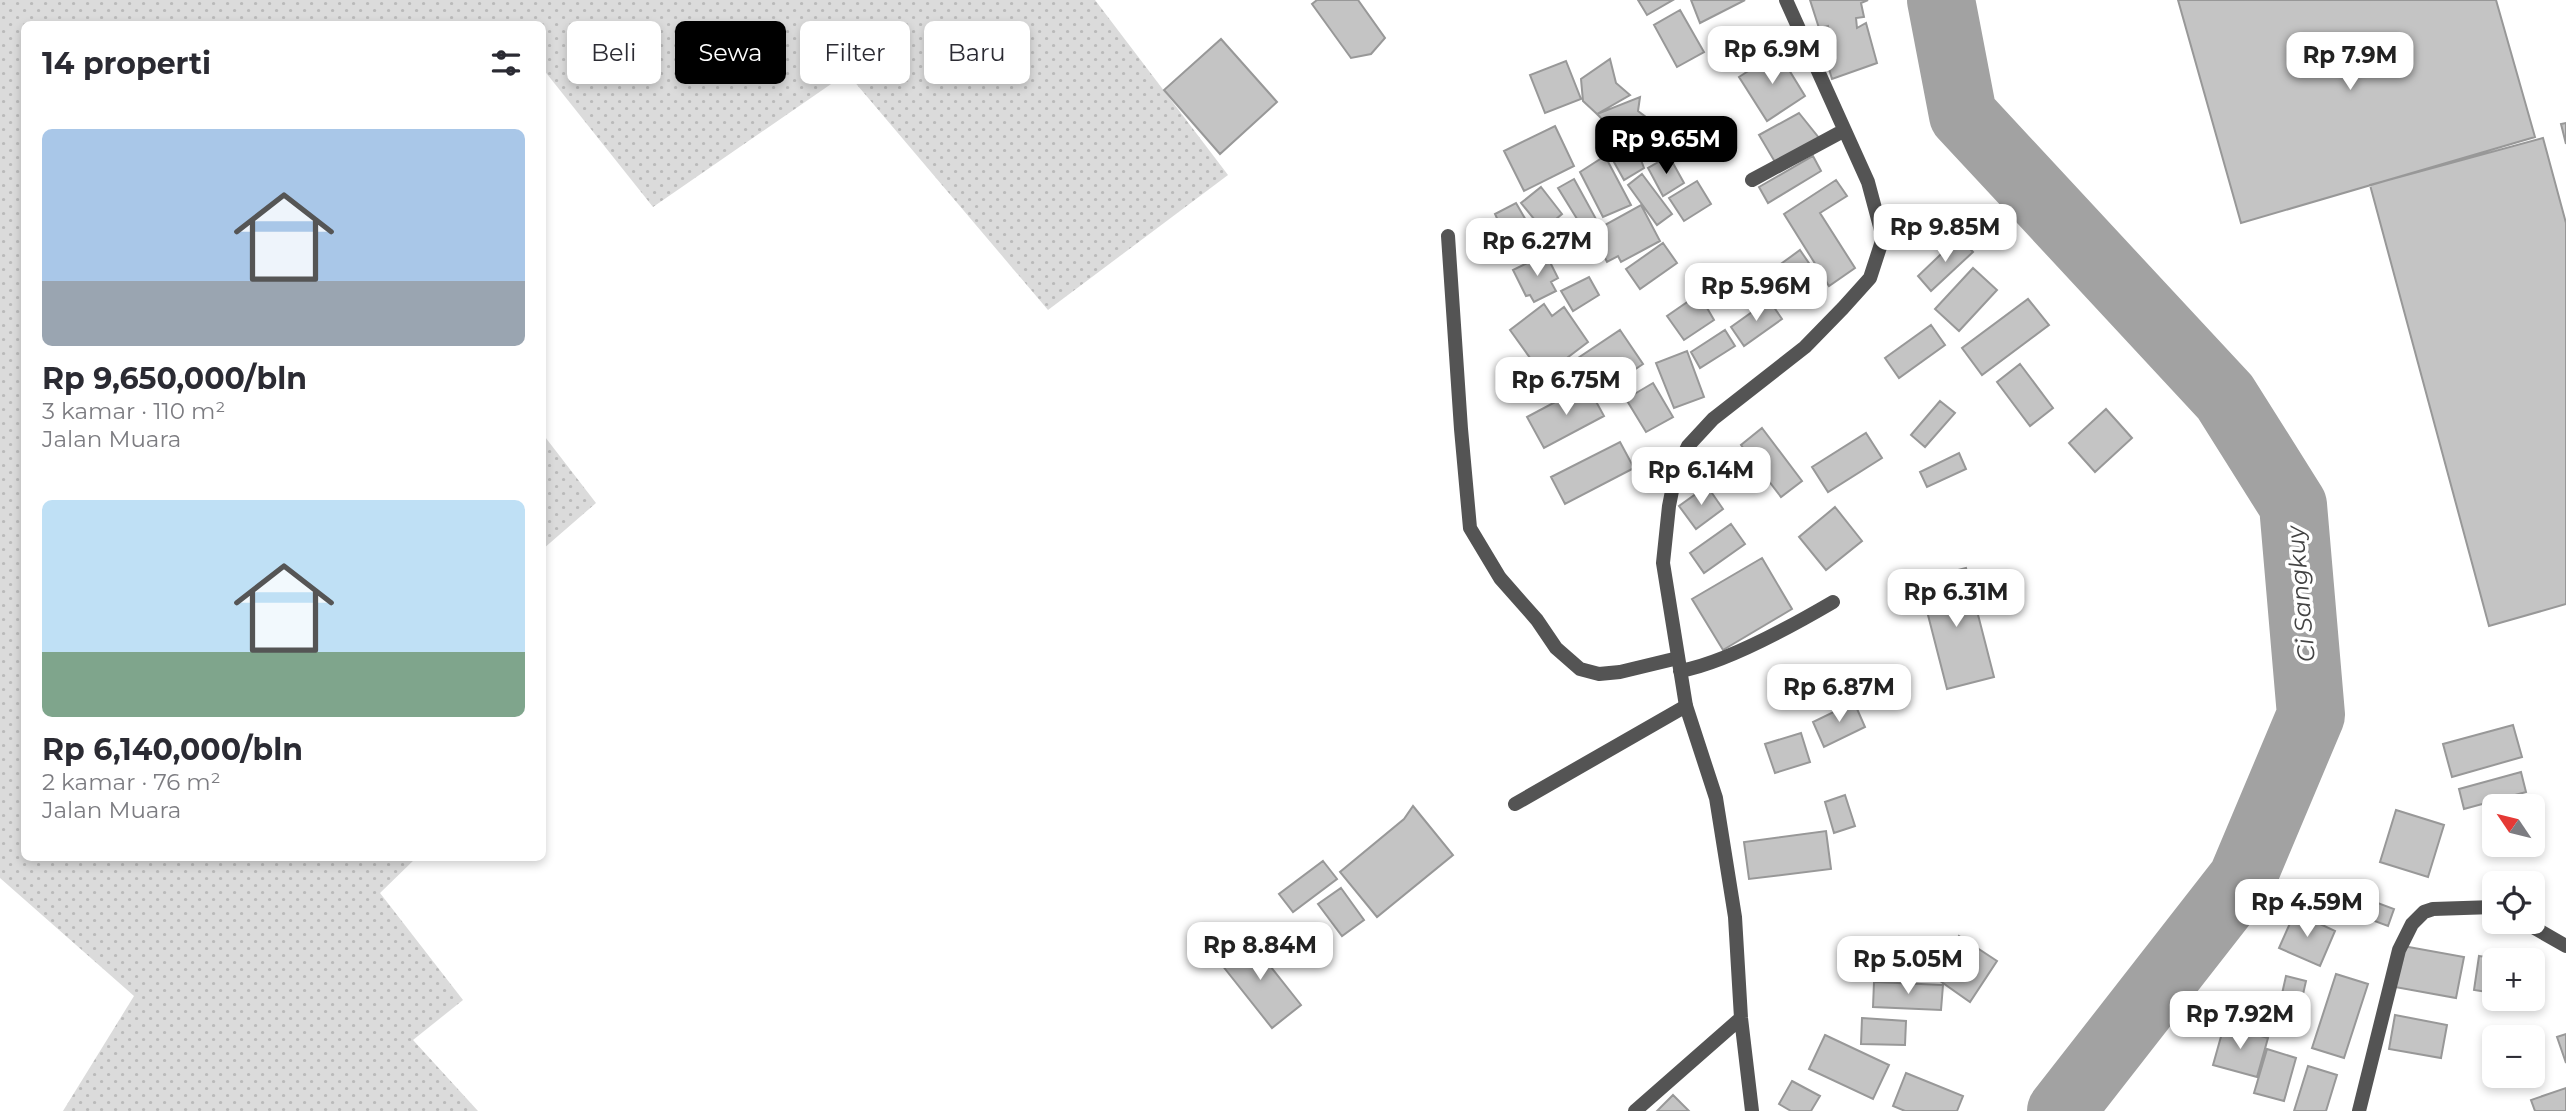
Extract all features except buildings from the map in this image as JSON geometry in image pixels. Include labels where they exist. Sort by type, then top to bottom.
[{"type":"street","points":[[1752,1111],[1741,1018],[1735,917],[1716,798],[1686,706],[1663,563],[1676,471],[1688,446],[1713,419],[1805,347],[1870,278],[1883,238],[1868,182],[1786,0]]},
{"type":"street","points":[[1752,180],[1843,131]]},
{"type":"street","points":[[1448,236],[1470,528],[1500,578],[1537,620],[1556,648],[1580,669],[1599,674],[1679,664],[1700,667],[1794,625],[1833,602]]},
{"type":"street","points":[[1515,804],[1686,706]]},
{"type":"street","points":[[2359,1111],[2399,950],[2412,924],[2424,912],[2433,909],[2482,907]]},
{"type":"street","points":[[2545,934],[2566,946]]},
{"type":"street","points":[[1635,1111],[1741,1018]]},
{"type":"shaded area","points":[[0,0],[1095,0],[1228,175],[1048,310],[856,84],[910,84],[910,21],[800,21],[800,84],[831,84],[653,207],[546,73],[546,21],[21,21],[21,861],[413,861],[380,893],[463,1000],[413,1040],[478,1111],[63,1111],[134,996],[0,878]]},
{"type":"shaded area","points":[[546,438],[596,503],[546,546]]},
{"type":"waterway","name":"Ci Sangkuy","points":[[1941,0],[1963,115],[2225,397],[2293,505],[2311,715],[2242,879],[2061,1111]]}]
